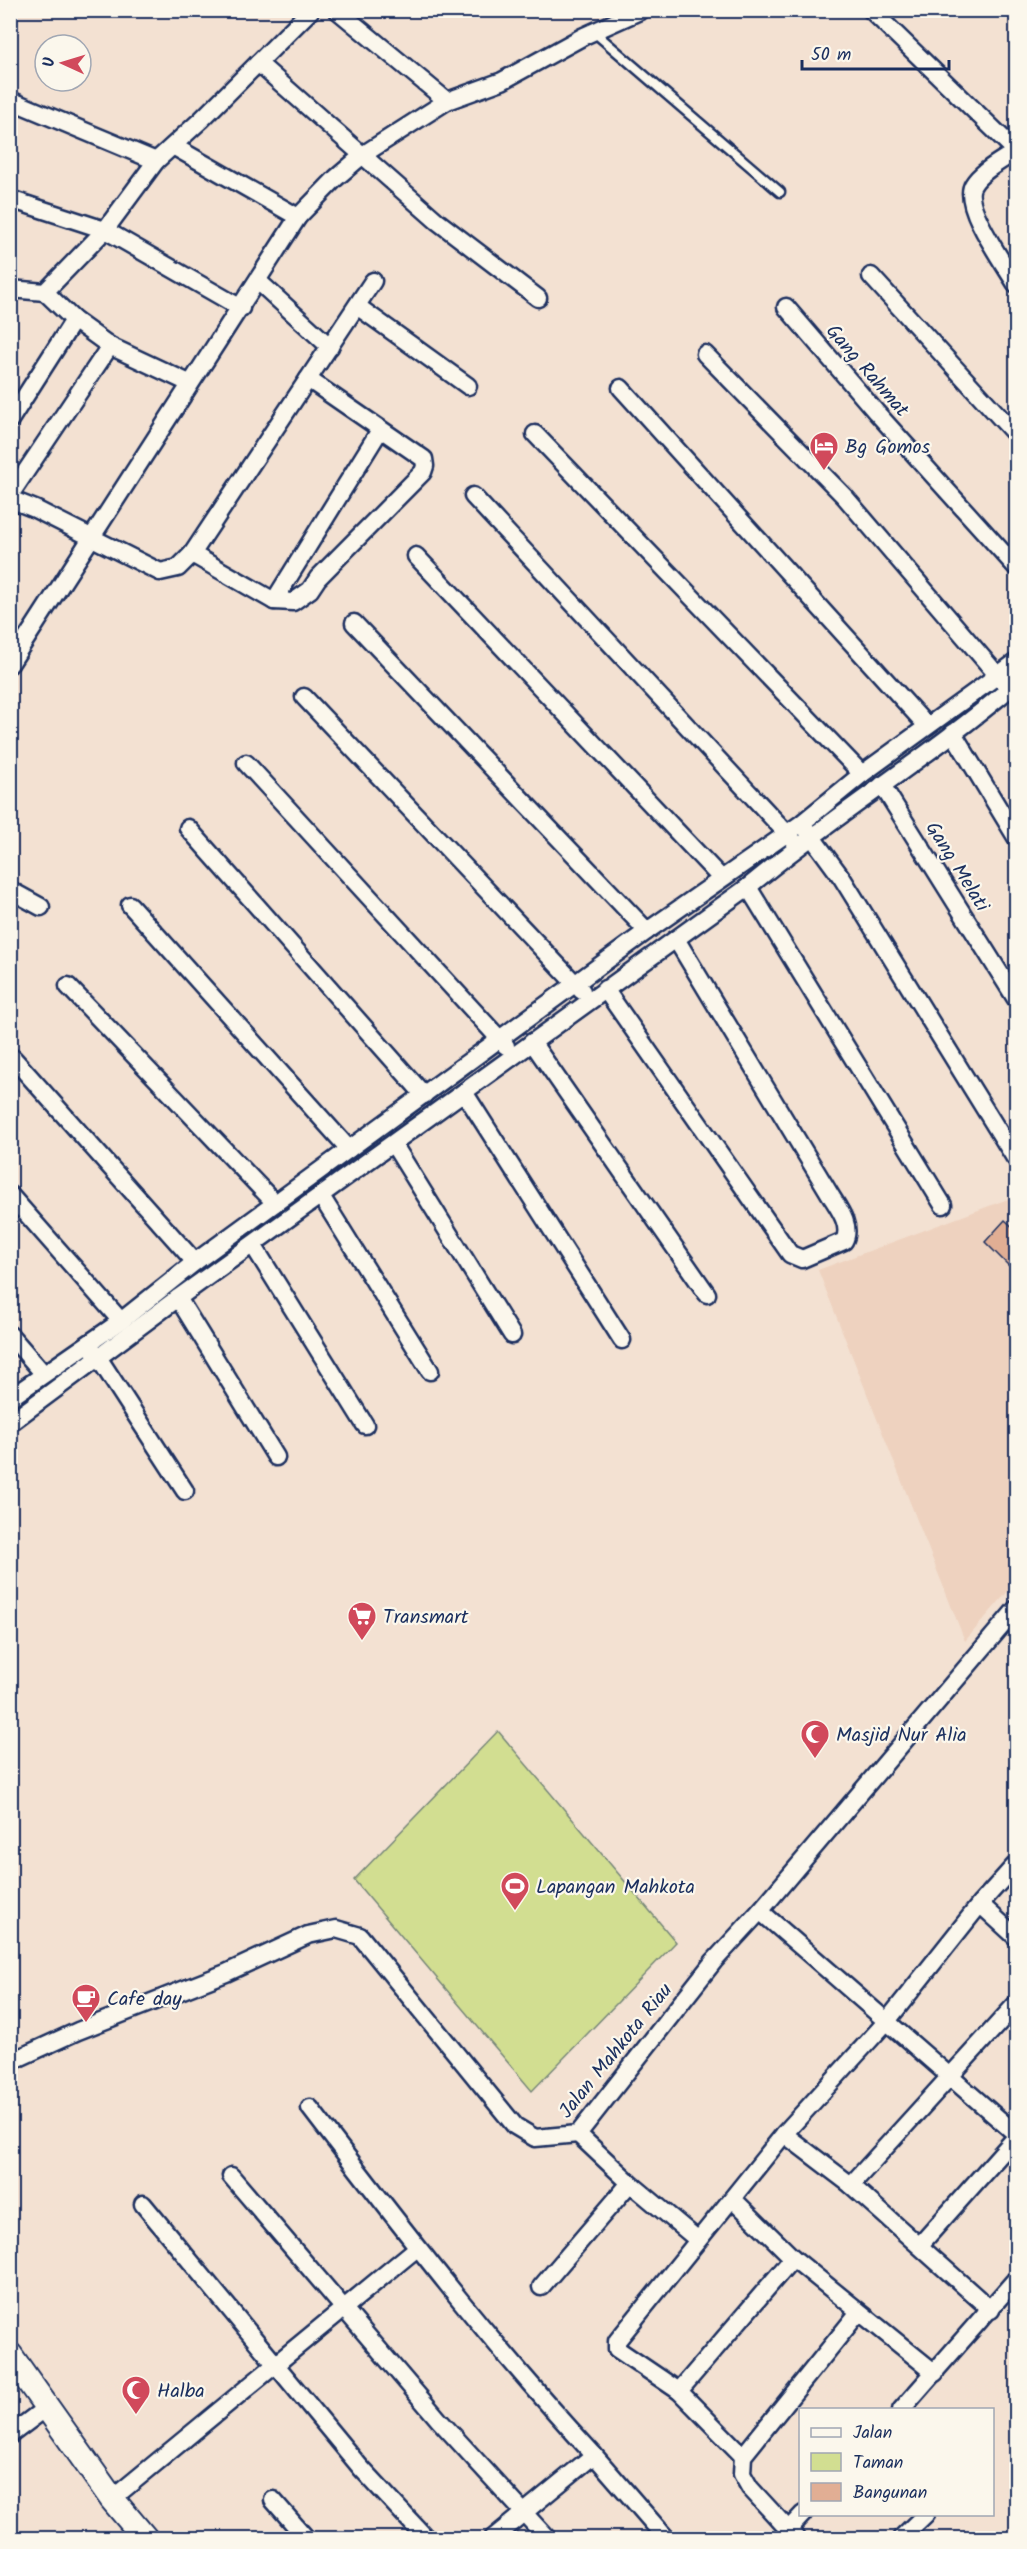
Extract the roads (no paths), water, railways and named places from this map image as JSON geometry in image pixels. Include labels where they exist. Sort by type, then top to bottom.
[{"type":"main road","points":[[10,2355],[112,2499],[145,2538]]},
{"type":"street","points":[[45,292],[105,230],[156,161],[311,10]]},
{"type":"street","points":[[338,10],[447,101]]},
{"type":"street","points":[[10,664],[94,537],[189,383],[241,308],[298,217],[336,178],[364,154],[447,101],[502,81],[594,32],[642,10]]},
{"type":"street","points":[[871,10],[1016,151],[974,183],[969,192],[973,210],[1017,284]]},
{"type":"street","points":[[258,63],[364,154],[437,221],[538,298]]},
{"type":"street","points":[[10,100],[156,161]]},
{"type":"street","points":[[173,146],[298,217]]},
{"type":"street","points":[[10,199],[105,230],[241,308]]},
{"type":"street","points":[[870,276],[1017,435]]},
{"type":"street","points":[[258,281],[330,347]]},
{"type":"street","points":[[10,499],[94,537],[160,572],[178,568],[192,554],[374,281]]},
{"type":"street","points":[[10,289],[45,292],[74,320],[110,346],[189,383]]},
{"type":"street","points":[[357,306],[468,386]]},
{"type":"street","name":"Gang Rahmat","points":[[786,307],[876,412],[1017,567]]},
{"type":"street","points":[[10,420],[74,320]]},
{"type":"street","points":[[10,495],[110,346]]},
{"type":"street","points":[[10,1398],[121,1321],[195,1262],[720,877],[882,785],[1013,686],[998,675],[845,497],[705,354]]},
{"type":"street","points":[[192,554],[274,601],[299,600],[423,472],[424,459],[308,379]]},
{"type":"street","points":[[621,388],[927,726]]},
{"type":"street","points":[[274,601],[380,430]]},
{"type":"street","points":[[535,434],[862,774]]},
{"type":"street","points":[[473,496],[843,878],[1015,1158]]},
{"type":"street","points":[[416,556],[720,877]]},
{"type":"street","points":[[354,623],[646,931]]},
{"type":"street","points":[[10,1423],[394,1145],[604,989],[748,887],[862,774],[1017,662]]},
{"type":"street","points":[[304,697],[576,982],[588,1001]]},
{"type":"street","points":[[953,733],[1017,837]]},
{"type":"street","points":[[246,763],[501,1037],[513,1057]]},
{"type":"street","name":"Gang Melati","points":[[882,785],[1017,999]]},
{"type":"street","points":[[188,828],[424,1095]]},
{"type":"street","points":[[748,887],[943,1205]]},
{"type":"street","points":[[10,890],[41,907]]},
{"type":"street","points":[[130,905],[349,1149]]},
{"type":"street","points":[[604,989],[790,1254],[802,1259],[844,1241],[847,1235],[845,1222],[836,1204],[676,939]]},
{"type":"street","points":[[68,986],[275,1203]]},
{"type":"street","points":[[532,1042],[707,1294]]},
{"type":"street","points":[[13,1058],[195,1262]]},
{"type":"street","points":[[464,1092],[622,1340]]},
{"type":"street","points":[[394,1145],[512,1335]]},
{"type":"street","points":[[10,1196],[121,1321]]},
{"type":"street","points":[[321,1196],[430,1371]]},
{"type":"street","points":[[253,1245],[365,1425]]},
{"type":"street","points":[[156,1294],[173,1303],[276,1456]]},
{"type":"street","points":[[10,1335],[43,1373]]},
{"type":"street","points":[[88,1343],[100,1358],[185,1491]]},
{"type":"street","name":"Jalan Mahkota Riau","points":[[10,2062],[78,2031],[226,1973],[308,1935],[336,1929],[360,1936],[515,2126],[535,2138],[578,2134],[714,1961],[760,1911],[1017,1609]]},
{"type":"street","points":[[743,2456],[680,2391],[617,2349],[617,2341],[784,2134],[887,2021],[980,1904],[1017,1864]]},
{"type":"street","points":[[980,1904],[1017,1937]]},
{"type":"street","points":[[760,1911],[1017,2135],[920,2245]]},
{"type":"street","points":[[850,2185],[1017,2004]]},
{"type":"street","points":[[310,2108],[417,2248],[526,2381],[594,2454],[666,2538]]},
{"type":"street","points":[[578,2134],[630,2183],[698,2240]]},
{"type":"street","points":[[784,2134],[850,2185],[991,2310]]},
{"type":"street","points":[[231,2176],[343,2308],[547,2538]]},
{"type":"street","points":[[541,2287],[630,2183]]},
{"type":"street","points":[[732,2199],[794,2258],[935,2373]]},
{"type":"street","points":[[143,2204],[361,2468],[426,2538]]},
{"type":"street","points":[[112,2499],[417,2248]]},
{"type":"street","points":[[680,2391],[794,2258]]},
{"type":"street","points":[[902,2408],[1017,2279]]},
{"type":"street","points":[[802,2516],[792,2534],[750,2488],[742,2474],[743,2456],[859,2312]]},
{"type":"street","points":[[10,2435],[46,2408]]},
{"type":"street","points":[[493,2538],[525,2514],[594,2454]]},
{"type":"street","points":[[273,2500],[306,2538]]},
{"type":"street","points":[[901,2538],[924,2516]]},
{"type":"lane","points":[[594,32],[780,192]]},
{"type":"place","name":"Bg Gomos","points":[[824,472]]},
{"type":"place","name":"Transmart","points":[[362,1642]]},
{"type":"place","name":"Masjid Nur Alia","points":[[815,1760]]},
{"type":"place","name":"Lapangan Mahkota","points":[[515,1912]]},
{"type":"place","name":"Cafe day","points":[[86,2024]]},
{"type":"place","name":"Halba","points":[[136,2416]]}]
